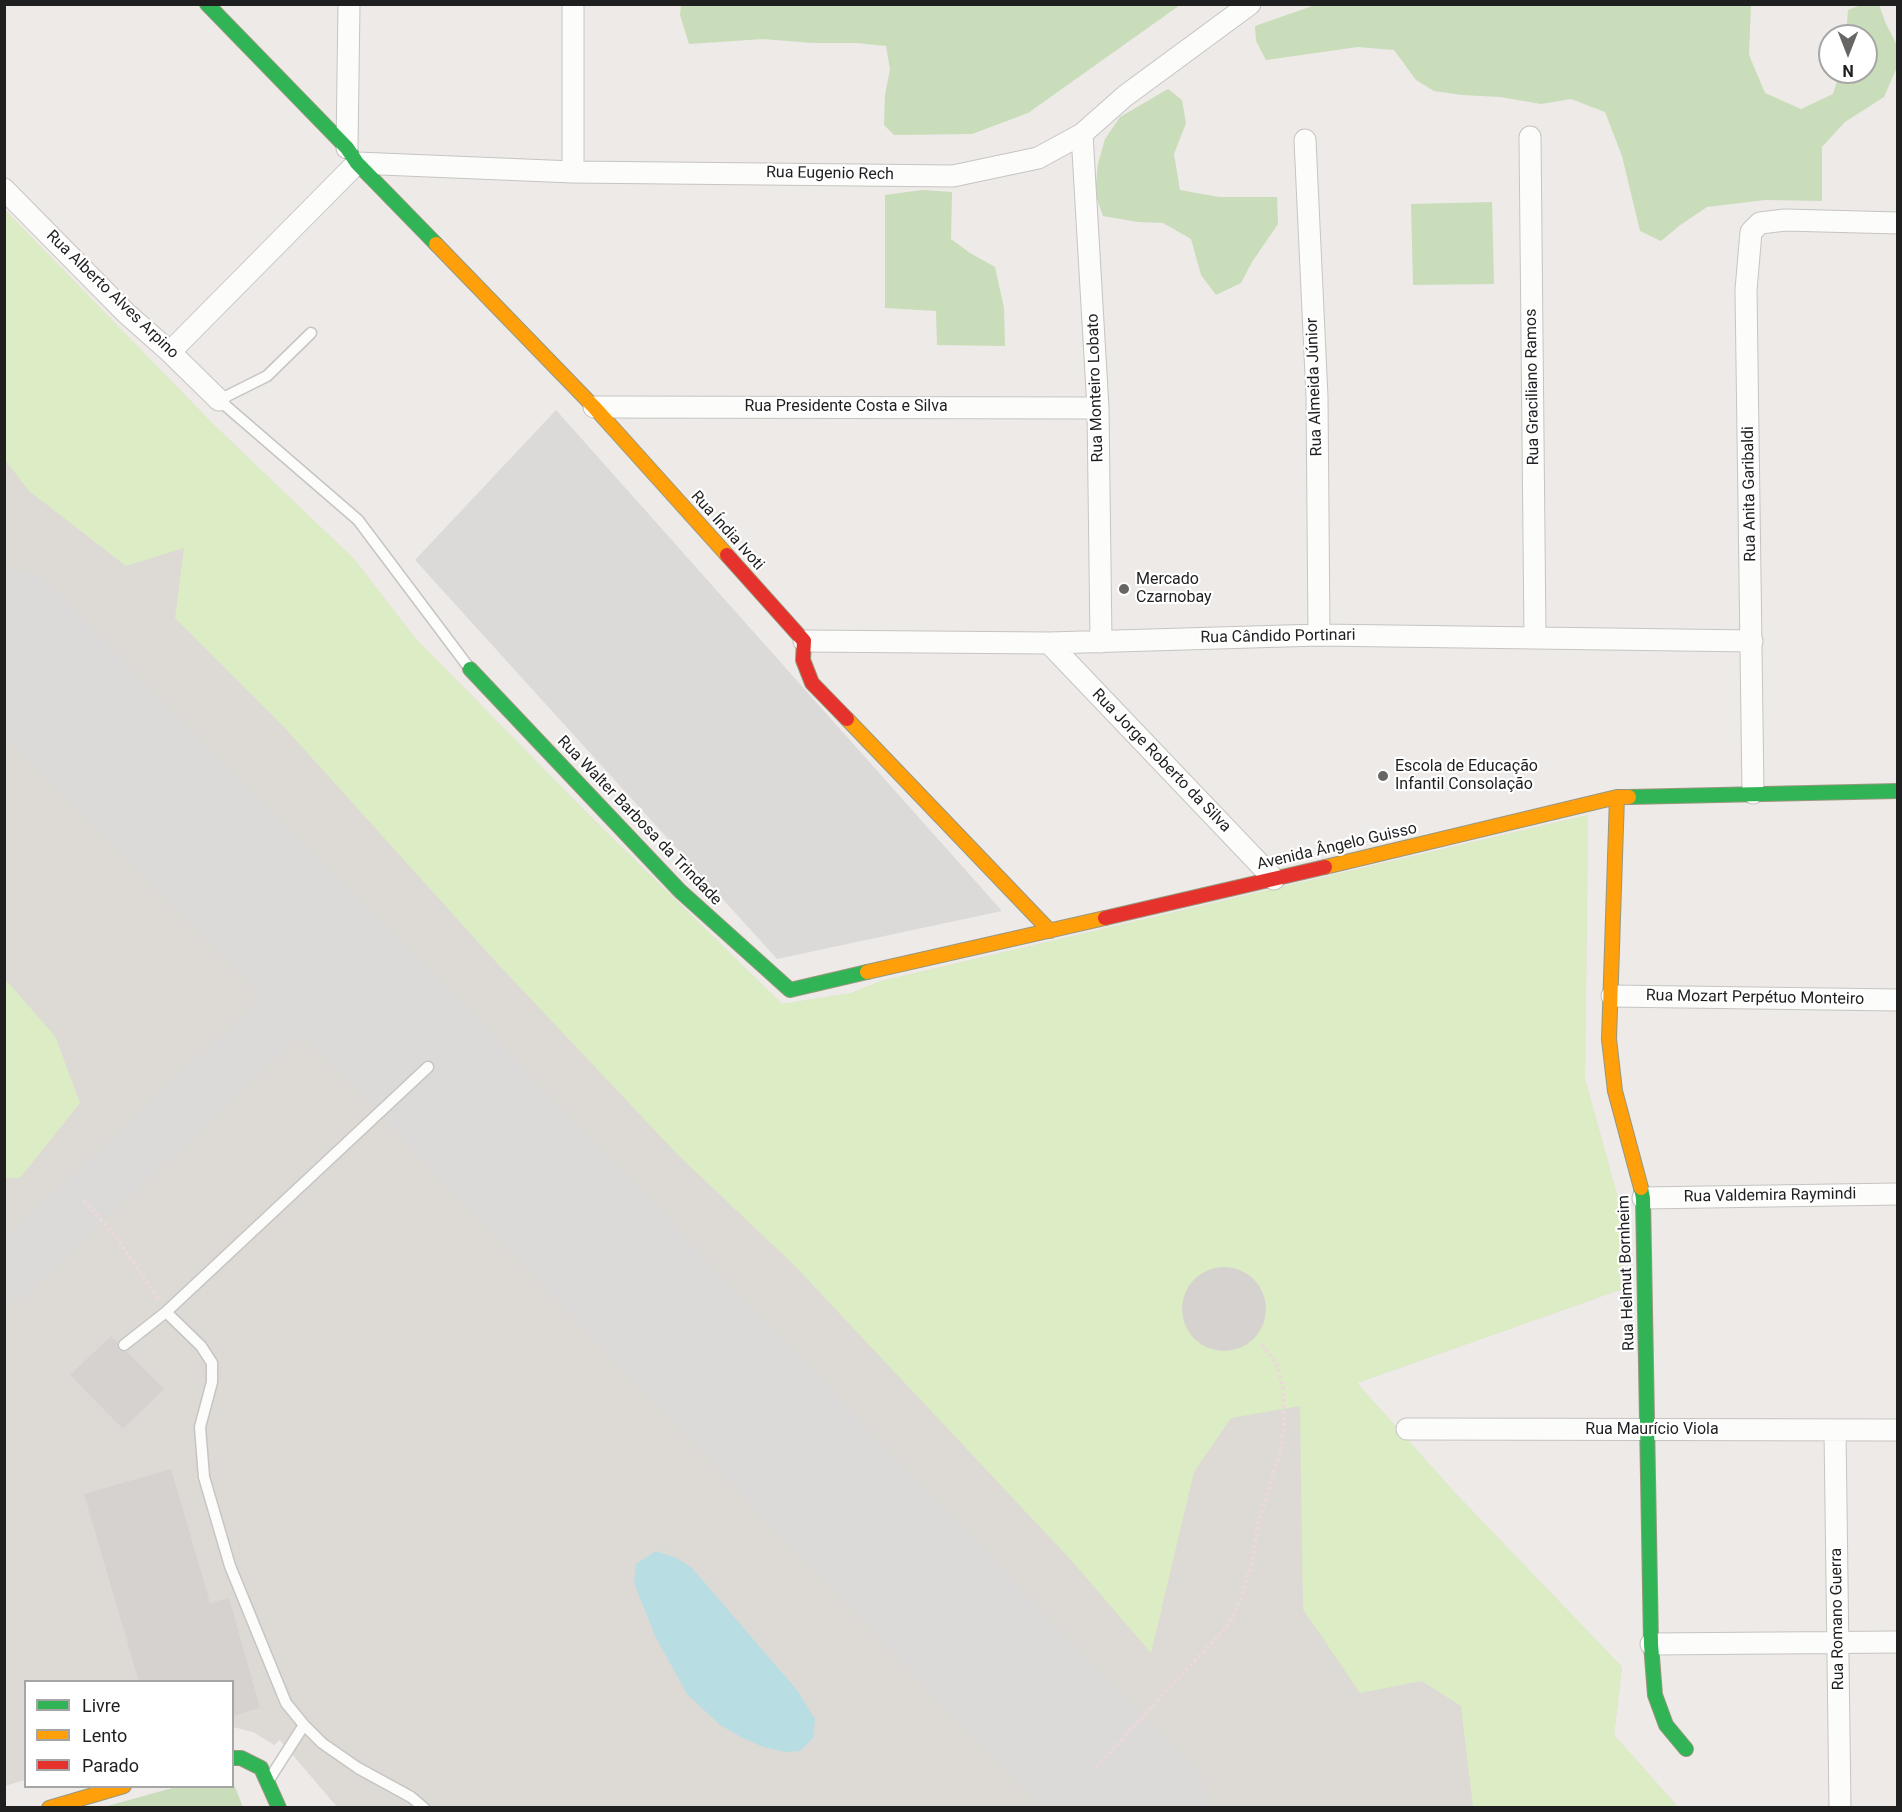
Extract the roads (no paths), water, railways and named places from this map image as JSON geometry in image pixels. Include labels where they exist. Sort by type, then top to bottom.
[{"type":"street","name":"Rua Índia Ivoti","points":[[207,4],[594,407],[804,641]]},
{"type":"street","points":[[170,352],[352,155],[349,4]]},
{"type":"street","points":[[573,4],[573,172]]},
{"type":"street","name":"Rua Eugenio Rech","points":[[352,155],[573,172],[953,176],[1038,158],[1082,134],[1125,96],[1250,4]]},
{"type":"street","name":"Rua Monteiro Lobato","points":[[1082,134],[1098,408],[1101,642]]},
{"type":"street","name":"Rua Graciliano Ramos","points":[[1530,137],[1535,637]]},
{"type":"street","name":"Rua Almeida Júnior","points":[[1305,140],[1317,397],[1319,635]]},
{"type":"street","name":"Rua Alberto Alves Arpino","points":[[4,189],[126,313],[219,400]]},
{"type":"street","name":"Rua Anita Garibaldi","points":[[1753,793],[1746,291],[1750,232],[1760,223],[1785,220],[1898,223]]},
{"type":"street","name":"Rua Presidente Costa e Silva","points":[[594,407],[1098,408]]},
{"type":"street","name":"Rua Cândido Portinari","points":[[804,641],[1049,643],[1319,635],[1752,641]]},
{"type":"street","points":[[804,641],[803,660],[812,683],[1050,931]]},
{"type":"street","name":"Rua Jorge Roberto da Silva","points":[[1049,643],[1274,879]]},
{"type":"street","name":"Rua Walter Barbosa da Trindade","points":[[470,669],[680,891],[790,990]]},
{"type":"street","name":"Avenida Ângelo Guisso","points":[[790,990],[1274,879],[1617,797],[1898,791]]},
{"type":"street","name":"Rua Helmut Bornheim","points":[[1617,797],[1609,1039],[1615,1091],[1643,1198],[1650,1644],[1655,1695],[1666,1725],[1686,1749]]},
{"type":"street","name":"Rua Mozart Perpétuo Monteiro","points":[[1612,996],[1898,1000]]},
{"type":"street","name":"Rua Valdemira Raymindi","points":[[1643,1198],[1898,1194]]},
{"type":"street","name":"Rua Maurício Viola","points":[[1407,1430],[1898,1430]]},
{"type":"street","name":"Rua Romano Guerra","points":[[1835,1430],[1840,1808]]},
{"type":"street","points":[[1650,1644],[1898,1642]]},
{"type":"street","points":[[234,1758],[241,1758],[261,1768],[279,1808]]},
{"type":"street","points":[[49,1808],[117,1788]]},
{"type":"lane","points":[[311,333],[267,376],[219,400],[358,520],[470,669]]},
{"type":"lane","points":[[124,1345],[166,1312],[428,1067]]},
{"type":"lane","points":[[166,1312],[201,1346],[212,1363],[212,1382],[200,1427],[204,1477],[230,1566],[286,1703],[322,1743],[358,1768],[411,1797],[424,1808]]},
{"type":"lane","points":[[268,1780],[304,1725]]},
{"type":"water","points":[[656,1551],[676,1558],[691,1567],[797,1690],[815,1719],[813,1738],[800,1751],[786,1752],[763,1747],[741,1737],[720,1725],[687,1694],[655,1636],[634,1583],[636,1564]]},
{"type":"place","name":"Mercado Czarnobay","points":[[1124,589]]},
{"type":"place","name":"Escola de Educação Infantil Consolação","points":[[1383,776]]}]
